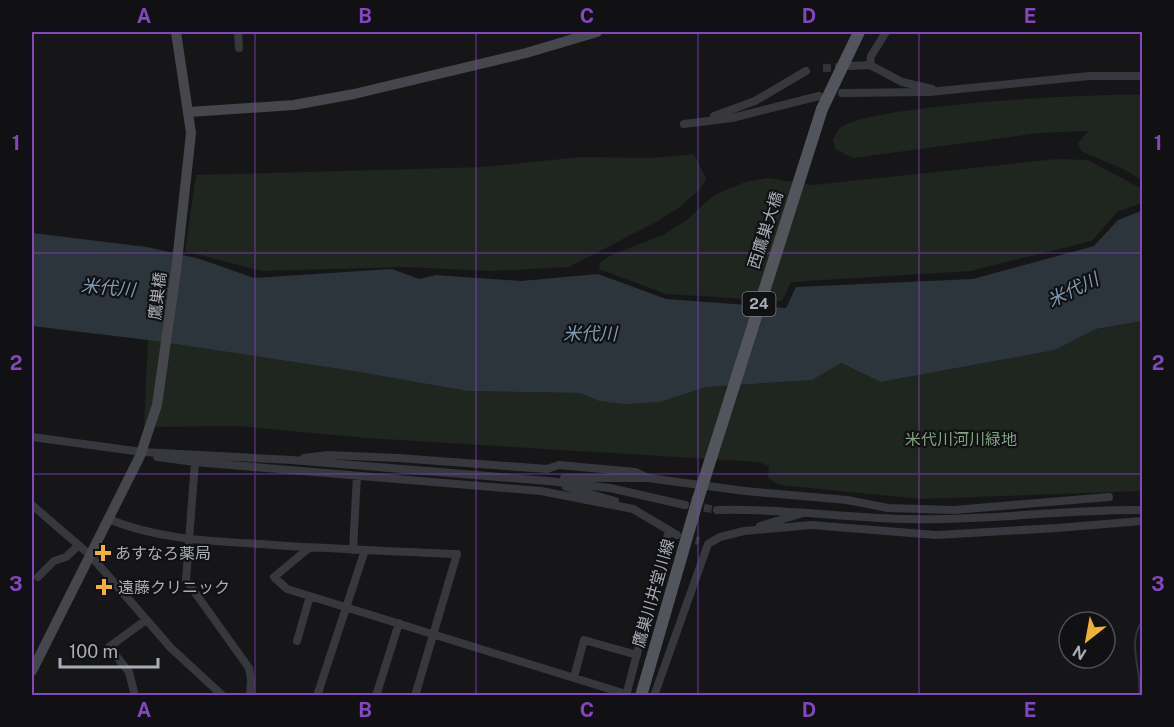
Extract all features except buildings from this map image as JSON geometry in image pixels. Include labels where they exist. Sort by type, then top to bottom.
[{"type":"main road","name":"西鷹巣大橋","points":[[698,499],[822,109],[859,32]]},
{"type":"main road","name":"鷹巣川井堂川線","points":[[640,696],[698,499]]},
{"type":"street","name":"鷹巣橋","points":[[32,671],[142,452],[161,386],[190,147],[189,112],[176,32]]},
{"type":"street","points":[[238,32],[239,48]]},
{"type":"street","points":[[189,112],[294,105],[354,94],[526,53],[597,32]]},
{"type":"street","points":[[870,65],[871,56],[886,32]]},
{"type":"street","points":[[849,66],[870,65],[902,82],[933,89],[961,89]]},
{"type":"street","points":[[806,71],[755,101],[706,119],[684,124],[732,118],[819,96]]},
{"type":"street","points":[[842,93],[930,92],[1090,76],[1143,76]]},
{"type":"street","points":[[32,437],[142,452],[195,462],[541,491],[633,509]]},
{"type":"street","points":[[142,452],[292,460],[548,481],[610,488],[684,505]]},
{"type":"street","points":[[292,460],[328,455],[547,470],[559,465],[635,472],[648,478]]},
{"type":"street","points":[[195,462],[186,580],[249,668],[251,680],[249,696]]},
{"type":"street","points":[[353,550],[357,476]]},
{"type":"street","points":[[548,481],[566,478],[648,478],[745,491],[848,500],[888,508],[954,510],[1109,498]]},
{"type":"street","points":[[309,548],[274,577],[287,589],[574,676],[626,695],[673,533],[622,503],[548,481]]},
{"type":"street","points":[[32,505],[90,555],[171,648],[223,696]]},
{"type":"street","points":[[717,510],[952,519],[1143,510]]},
{"type":"street","points":[[654,696],[708,544],[720,537],[809,512]]},
{"type":"street","points":[[108,519],[132,528],[189,539],[309,548],[457,554],[415,696]]},
{"type":"street","points":[[744,531],[824,525],[950,534],[1143,521]]},
{"type":"street","points":[[699,541],[708,544]]},
{"type":"street","points":[[38,577],[54,561],[66,557],[79,545]]},
{"type":"street","points":[[317,696],[365,550]]},
{"type":"street","points":[[297,641],[310,596]]},
{"type":"street","points":[[135,696],[129,672],[110,647],[146,620]]},
{"type":"street","points":[[376,696],[399,623]]},
{"type":"street","points":[[574,676],[584,640],[637,655]]},
{"type":"green space","points":[[1142,95],[1142,180],[1081,151],[1078,143],[1088,131],[1040,133],[853,158],[835,149],[833,140],[840,128],[859,120],[893,113],[1034,98]]},
{"type":"green space","points":[[694,154],[706,179],[700,189],[680,207],[656,222],[569,267],[492,271],[404,267],[261,271],[185,251],[196,175],[483,167],[582,157],[651,158]]},
{"type":"green space","points":[[1057,159],[1088,160],[1142,189],[1142,203],[1117,212],[1092,241],[971,271],[791,282],[782,301],[666,294],[599,269],[600,262],[611,255],[663,235],[688,219],[714,195],[745,182],[768,178],[813,185]]},
{"type":"green space","name":"米代川河川緑地","points":[[1142,321],[1142,491],[921,499],[779,485],[768,478],[769,466],[759,462],[366,438],[239,426],[144,427],[148,340],[467,391],[580,393],[599,401],[660,402],[706,387],[811,380],[841,363],[882,382],[1055,350],[1096,329]]},
{"type":"water","name":"米代川","points":[[1141,211],[1142,321],[1096,329],[1055,350],[881,382],[841,363],[812,380],[706,387],[660,402],[625,404],[599,401],[580,393],[467,391],[148,340],[32,326],[32,233],[147,247],[200,259],[254,278],[392,269],[419,279],[436,275],[521,281],[598,274],[666,299],[786,308],[796,287],[973,279],[1094,246],[1118,220]]},
{"type":"waterway","points":[[1139,696],[1135,639],[1142,621]]},
{"type":"tunnel","points":[[823,68],[845,67]]},
{"type":"tunnel","points":[[692,506],[717,510]]},
{"type":"tunnel","points":[[684,537],[699,541]]},
{"type":"place","name":"あすなろ薬局","points":[[103,553]]},
{"type":"place","name":"遠藤クリニック","points":[[104,587]]}]
